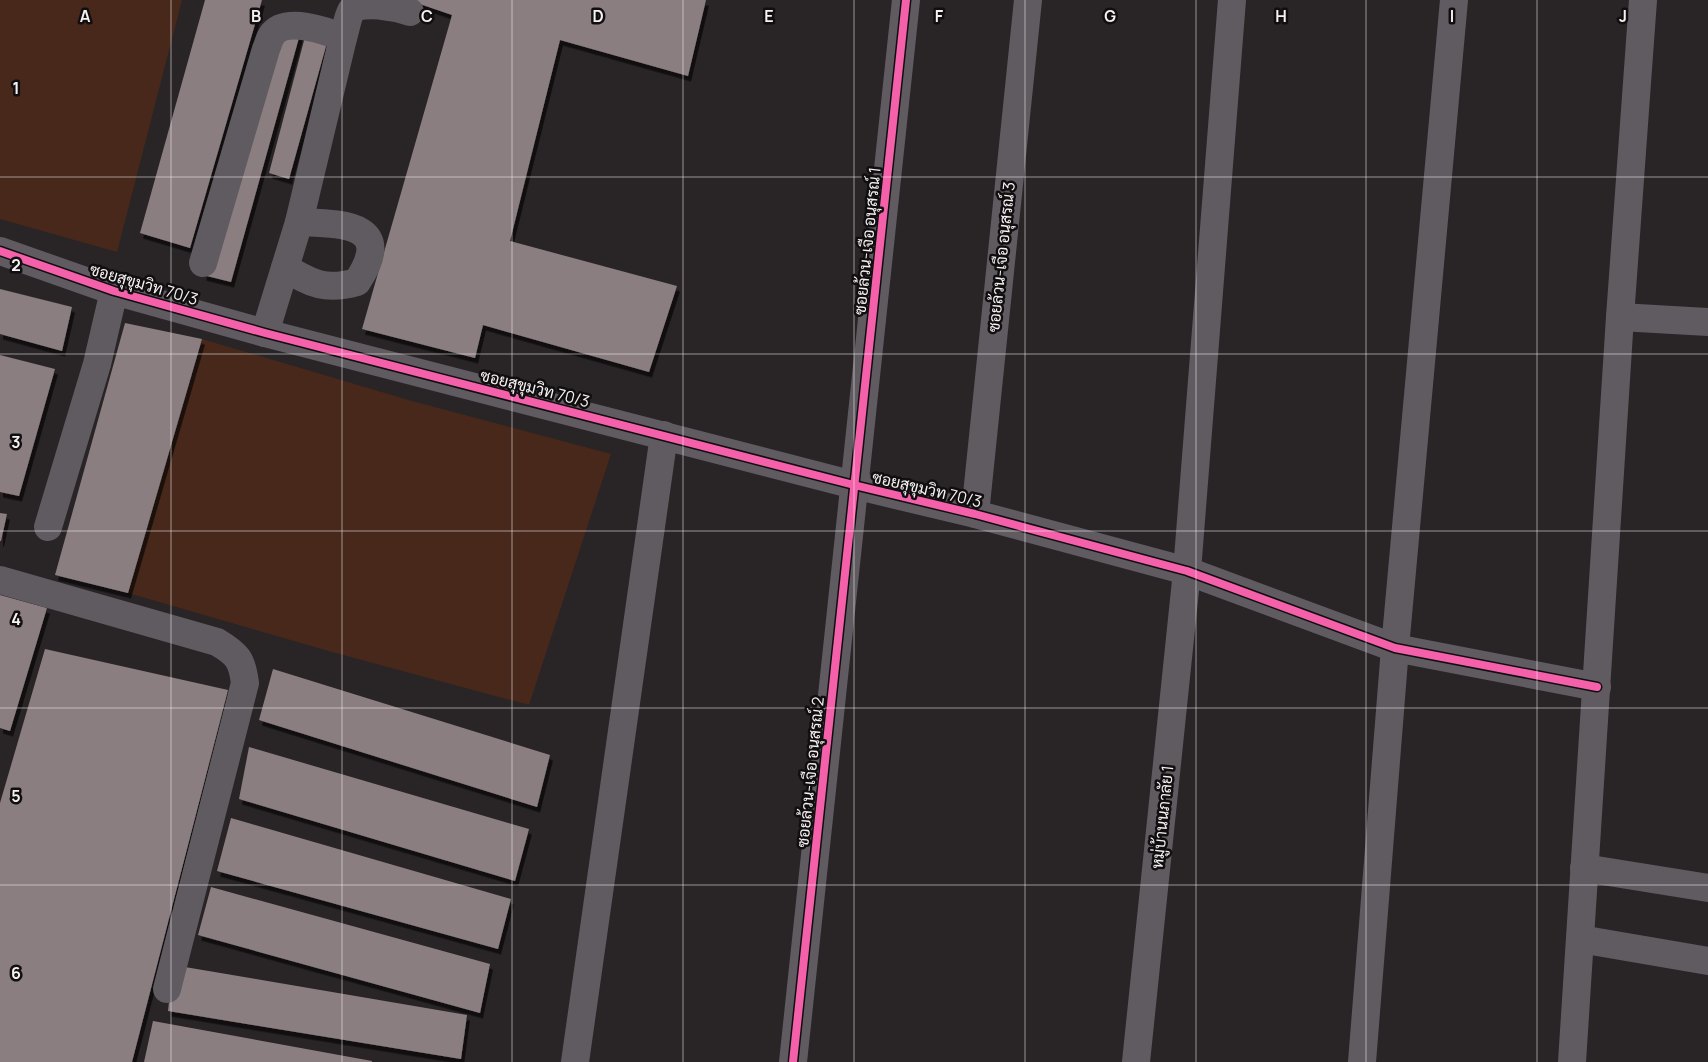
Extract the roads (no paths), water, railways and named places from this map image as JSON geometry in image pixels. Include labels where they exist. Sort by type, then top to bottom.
[{"type":"street","points":[[265,332],[299,222],[343,38],[352,9],[364,0],[379,1],[410,12]]},
{"type":"street","name":"ซอยล้วน-เจือ อนุสรณ์ 1","points":[[854,485],[906,0]]},
{"type":"street","name":"ซอยล้วน-เจือ อนุสรณ์ 3","points":[[975,514],[1028,0]]},
{"type":"street","name":"หมู่บ้านนภาลัย 1","points":[[1136,1062],[1187,571],[1232,0]]},
{"type":"street","points":[[1362,1062],[1395,648],[1454,0]]},
{"type":"street","points":[[1572,1062],[1642,0]]},
{"type":"street","points":[[203,264],[266,49],[273,33],[285,27],[303,26],[343,38]]},
{"type":"street","points":[[285,268],[316,285],[338,288],[357,282],[364,272],[371,251],[368,238],[359,228],[335,223],[299,222]]},
{"type":"street","name":"ซอยสุขุมวิท 70/3","points":[[0,251],[114,292],[854,485],[975,514],[1187,571],[1395,648],[1597,687]]},
{"type":"street","points":[[48,527],[92,382],[114,292]]},
{"type":"street","points":[[1620,317],[1708,322]]},
{"type":"street","points":[[575,1062],[664,435]]},
{"type":"street","name":"ซอยล้วน-เจือ อนุสรณ์ 2","points":[[793,1062],[854,485]]},
{"type":"street","points":[[0,580],[217,642],[235,653],[243,668],[245,683],[167,989]]},
{"type":"street","points":[[1584,868],[1708,888]]},
{"type":"street","points":[[1580,939],[1708,961]]}]
